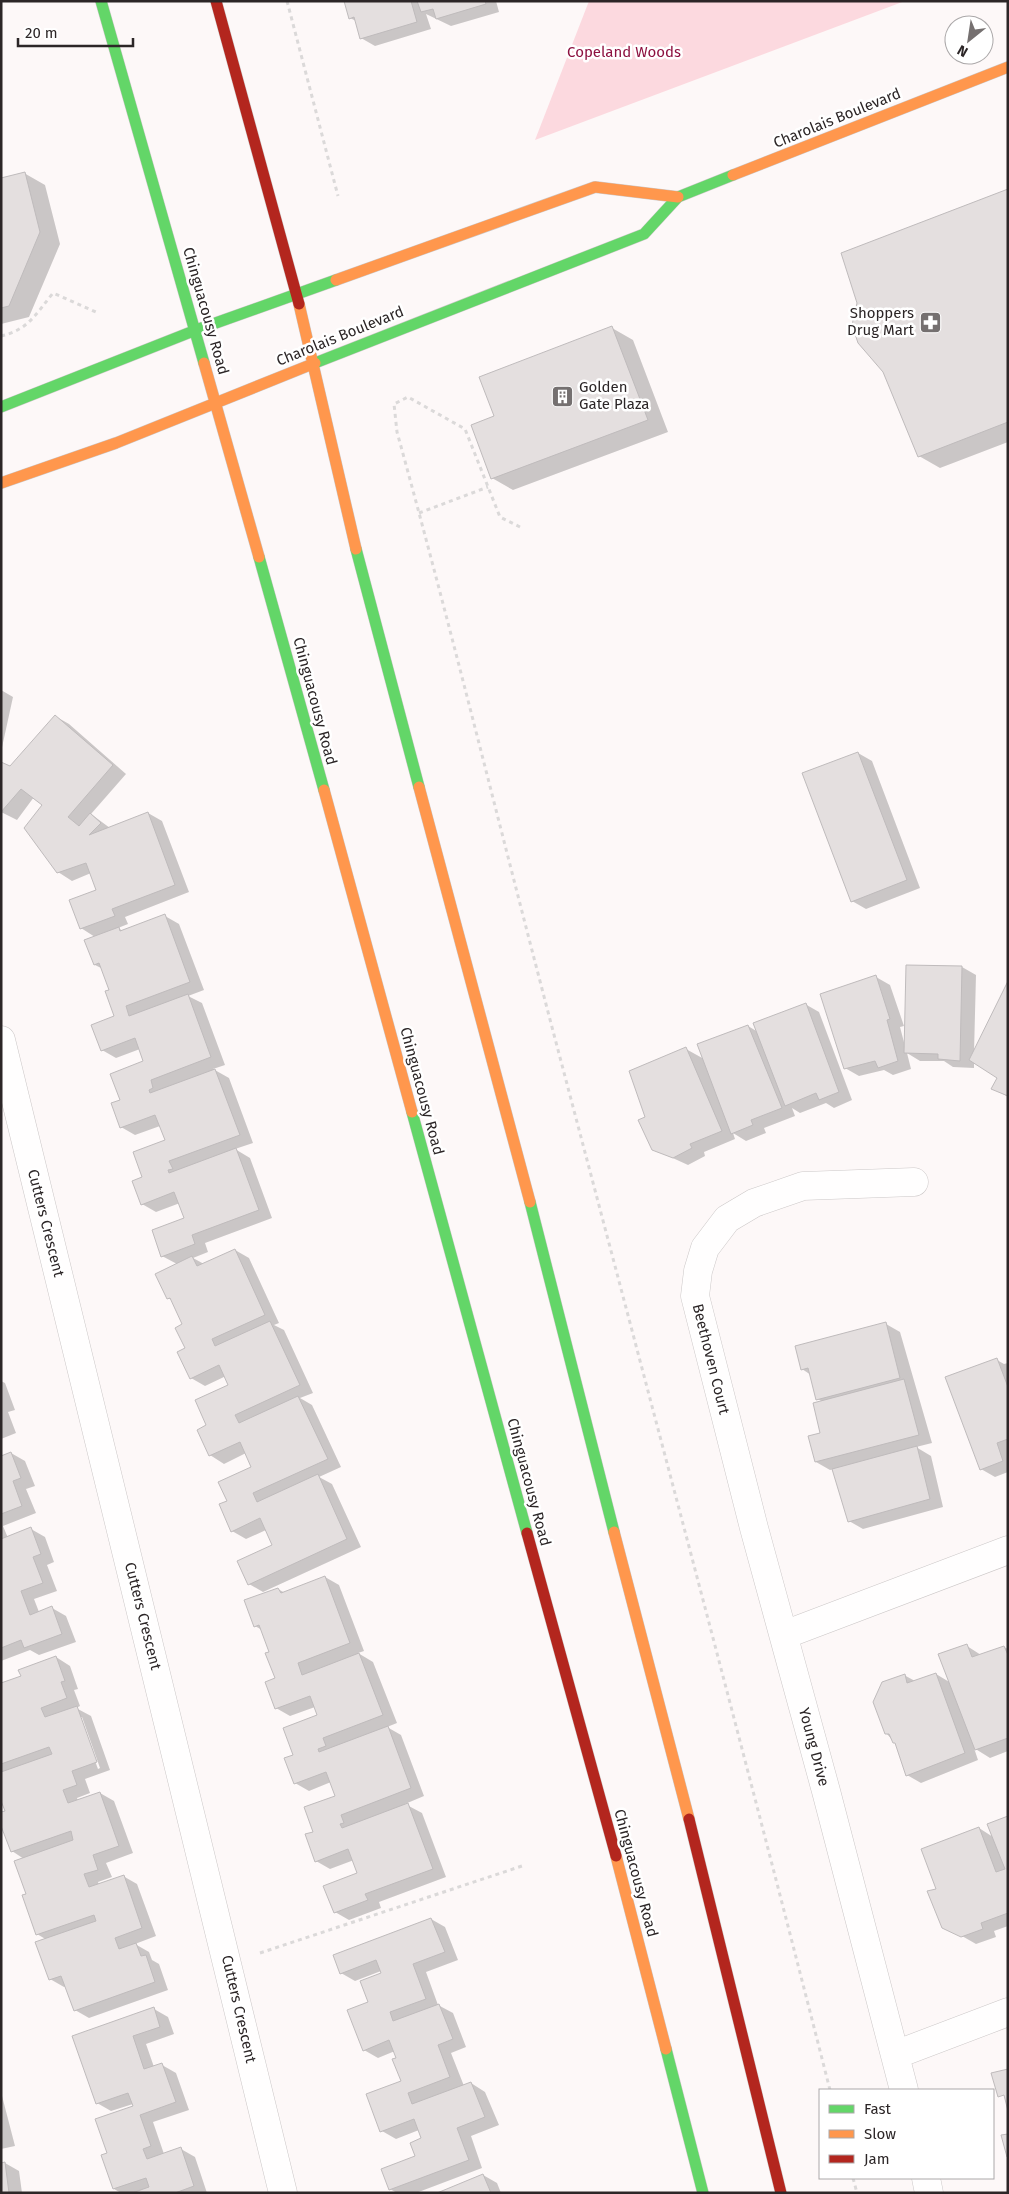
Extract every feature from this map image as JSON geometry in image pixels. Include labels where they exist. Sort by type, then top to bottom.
[{"type":"main road","name":"Chinguacousy Road","points":[[100,1],[217,403],[611,1837],[703,2193]]},
{"type":"main road","points":[[216,1],[297,294],[360,568],[546,1261],[628,1586],[694,1836],[781,2193]]},
{"type":"main road","name":"Charolais Boulevard","points":[[1,484],[116,443],[312,363],[644,234],[678,197],[1008,67]]},
{"type":"main road","name":"Charolais Boulevard","points":[[1,407],[196,330],[596,186],[678,197]]},
{"type":"street","name":"Cutters Crescent","points":[[1,1040],[283,2193]]},
{"type":"street","name":"Beethoven Court","points":[[784,1635],[754,1528],[696,1296],[698,1271],[705,1248],[727,1219],[754,1203],[803,1186],[914,1182]]},
{"type":"street","points":[[784,1635],[1008,1550]]},
{"type":"street","name":"Young Drive","points":[[784,1635],[904,2089]]},
{"type":"street","points":[[895,2055],[1008,2012]]},
{"type":"street","points":[[926,2179],[929,2193]]},
{"type":"path","points":[[287,1],[338,196]]},
{"type":"path","points":[[1,336],[16,333],[27,326],[53,294],[98,313]]},
{"type":"path","points":[[520,527],[500,517],[465,430],[408,397],[394,404],[397,432],[450,626],[563,1072],[730,1694],[830,2089]]},
{"type":"path","points":[[419,513],[488,487]]},
{"type":"path","points":[[228,1963],[525,1865]]},
{"type":"path","points":[[853,2179],[857,2193]]},
{"type":"green space","name":"Copeland Woods","points":[[589,1],[905,1],[535,140]]},
{"type":"building","points":[[344,1],[411,1],[417,22],[360,39],[354,17],[349,19]]},
{"type":"building","points":[[417,1],[485,1],[486,4],[436,19],[433,9],[421,12]]},
{"type":"building","points":[[25,172],[40,232],[9,306],[1,308],[1,178]]},
{"type":"building","name":"Shoppers Drug Mart","points":[[1008,189],[1008,422],[918,457],[883,372],[858,343],[852,325],[857,303],[841,253]]},
{"type":"building","name":"Golden Gate Plaza","points":[[612,326],[648,420],[491,479],[471,425],[494,416],[479,377]]},
{"type":"building","points":[[55,715],[113,765],[68,817],[79,826],[90,813],[101,823],[89,835],[148,812],[175,885],[112,909],[115,916],[80,929],[69,900],[96,890],[86,863],[57,873],[24,828],[42,805],[21,789],[1,812],[1,762],[10,766]]},
{"type":"building","points":[[858,752],[907,880],[851,902],[802,773]]},
{"type":"building","points":[[165,914],[190,982],[126,1006],[129,1016],[188,994],[211,1057],[151,1080],[153,1088],[149,1090],[150,1093],[215,1069],[240,1135],[169,1161],[173,1169],[168,1170],[169,1173],[236,1148],[259,1210],[192,1235],[195,1244],[161,1257],[152,1230],[184,1218],[174,1192],[141,1205],[132,1181],[142,1177],[133,1152],[165,1140],[155,1115],[120,1128],[111,1103],[120,1100],[110,1074],[143,1061],[135,1038],[101,1051],[91,1025],[114,1016],[105,991],[109,990],[99,963],[94,965],[84,940],[119,927],[120,931]]},
{"type":"building","points":[[906,965],[962,966],[960,1061],[938,1059],[938,1054],[904,1053]]},
{"type":"building","points":[[876,975],[890,1019],[887,1020],[898,1061],[878,1068],[875,1061],[844,1069],[820,994]]},
{"type":"building","points":[[1008,981],[1008,1096],[991,1089],[997,1078],[969,1060]]},
{"type":"building","points":[[806,1003],[839,1092],[819,1100],[816,1093],[785,1106],[753,1023]]},
{"type":"building","points":[[748,1025],[782,1108],[751,1120],[753,1125],[731,1134],[697,1044]]},
{"type":"building","points":[[686,1047],[722,1131],[690,1144],[692,1148],[673,1158],[652,1150],[638,1120],[645,1117],[629,1071]]},
{"type":"building","points":[[235,1249],[265,1315],[212,1339],[215,1346],[270,1321],[300,1385],[235,1415],[239,1423],[298,1396],[328,1459],[253,1493],[257,1502],[318,1474],[347,1539],[248,1585],[237,1561],[272,1545],[260,1518],[231,1532],[219,1504],[227,1501],[218,1482],[251,1467],[240,1442],[209,1456],[197,1430],[206,1425],[195,1400],[228,1385],[219,1365],[190,1379],[177,1352],[185,1348],[175,1328],[182,1324],[170,1298],[167,1299],[155,1274],[192,1256],[197,1266]]},
{"type":"building","points":[[886,1322],[900,1378],[816,1400],[808,1368],[801,1370],[795,1346]]},
{"type":"building","points":[[997,1358],[1008,1387],[1008,1439],[997,1443],[1003,1461],[980,1470],[945,1377]]},
{"type":"building","points":[[904,1379],[919,1435],[815,1462],[808,1436],[820,1433],[813,1403]]},
{"type":"building","points":[[917,1446],[930,1499],[848,1522],[832,1469]]},
{"type":"building","points":[[11,1452],[21,1478],[13,1481],[22,1506],[1,1514],[1,1456]]},
{"type":"building","points":[[31,1527],[41,1554],[33,1557],[43,1583],[21,1591],[30,1615],[52,1606],[62,1634],[24,1648],[21,1640],[1,1648],[1,1539]]},
{"type":"building","points":[[325,1576],[350,1643],[298,1663],[302,1675],[359,1653],[383,1715],[323,1738],[326,1746],[318,1749],[319,1752],[388,1726],[411,1788],[341,1815],[344,1823],[340,1824],[342,1828],[408,1803],[433,1869],[365,1894],[368,1900],[334,1913],[323,1886],[357,1873],[348,1849],[315,1862],[305,1834],[313,1832],[304,1807],[335,1796],[326,1772],[294,1784],[284,1758],[293,1755],[283,1728],[317,1715],[310,1696],[275,1709],[265,1682],[275,1678],[265,1653],[269,1652],[259,1625],[254,1627],[244,1600],[278,1588],[281,1593]]},
{"type":"building","points":[[967,1644],[972,1657],[1004,1646],[1008,1655],[1008,1738],[975,1750],[938,1654]]},
{"type":"building","points":[[56,1656],[65,1681],[61,1682],[67,1698],[41,1708],[45,1717],[77,1706],[97,1762],[72,1771],[77,1785],[63,1790],[68,1803],[100,1792],[119,1846],[93,1855],[98,1870],[84,1874],[89,1887],[124,1875],[142,1928],[115,1938],[119,1949],[136,1943],[141,1956],[146,1955],[155,1982],[74,2011],[61,1976],[49,1980],[35,1942],[96,1921],[94,1915],[36,1935],[22,1895],[26,1894],[14,1861],[73,1840],[71,1831],[11,1852],[1,1826],[1,1812],[5,1811],[1,1801],[1,1772],[52,1754],[49,1747],[1,1764],[1,1683],[21,1676],[18,1670]]},
{"type":"building","points":[[936,1673],[965,1753],[906,1776],[895,1743],[893,1743],[889,1734],[885,1734],[873,1702],[882,1682],[905,1674],[907,1683]]},
{"type":"building","points":[[1008,1816],[1008,1913],[981,1923],[983,1929],[961,1937],[942,1928],[927,1891],[936,1889],[921,1849],[979,1827],[996,1872],[1005,1869],[987,1824]]},
{"type":"building","points":[[431,1918],[445,1952],[413,1964],[426,1999],[390,2012],[393,2021],[439,2004],[453,2039],[438,2045],[450,2077],[408,2093],[412,2104],[471,2082],[485,2117],[457,2128],[469,2160],[389,2190],[381,2169],[415,2156],[410,2143],[421,2138],[414,2119],[380,2132],[366,2094],[401,2081],[392,2059],[396,2058],[389,2040],[363,2051],[347,2010],[368,2002],[360,1981],[381,1973],[376,1960],[340,1974],[333,1955]]},
{"type":"building","points":[[154,2007],[160,2027],[133,2036],[144,2069],[162,2063],[176,2102],[140,2115],[151,2146],[143,2149],[147,2159],[181,2147],[194,2186],[175,2193],[132,2193],[149,2187],[146,2178],[113,2189],[101,2155],[107,2153],[95,2119],[133,2106],[128,2093],[96,2104],[72,2036]]},
{"type":"building","points":[[1008,2069],[1008,2111],[1004,2095],[998,2097],[991,2073]]},
{"type":"building","points":[[1008,2134],[1008,2157],[1007,2157],[1001,2135]]},
{"type":"building","points":[[5,2162],[9,2193],[1,2193],[1,2163]]},
{"type":"building","points":[[483,2174],[491,2193],[437,2193]]},
{"type":"traffic: fast","points":[[101,1],[204,363]]},
{"type":"traffic: fast","points":[[315,363],[644,234],[678,197],[733,175]]},
{"type":"traffic: fast","points":[[1,407],[196,330],[336,280]]},
{"type":"traffic: fast","points":[[356,549],[419,787]]},
{"type":"traffic: fast","points":[[259,557],[324,790]]},
{"type":"traffic: fast","points":[[412,1112],[527,1533]]},
{"type":"traffic: fast","points":[[530,1202],[614,1532]]},
{"type":"traffic: fast","points":[[666,2049],[703,2193]]},
{"type":"traffic: slow","points":[[733,175],[1008,67]]},
{"type":"traffic: slow","points":[[336,280],[595,187],[678,197]]},
{"type":"traffic: slow","points":[[299,304],[356,549]]},
{"type":"traffic: slow","points":[[204,363],[259,557]]},
{"type":"traffic: slow","points":[[1,483],[116,443],[315,363]]},
{"type":"traffic: slow","points":[[419,787],[530,1202]]},
{"type":"traffic: slow","points":[[324,790],[412,1112]]},
{"type":"traffic: slow","points":[[614,1532],[689,1819]]},
{"type":"traffic: slow","points":[[616,1856],[666,2049]]},
{"type":"traffic: jam","points":[[216,1],[299,304]]},
{"type":"traffic: jam","points":[[527,1533],[616,1856]]},
{"type":"traffic: jam","points":[[689,1819],[781,2193]]},
{"type":"place","name":"Shoppers Drug Mart","points":[[930,322]]},
{"type":"place","name":"Golden Gate Plaza","points":[[563,396]]}]
